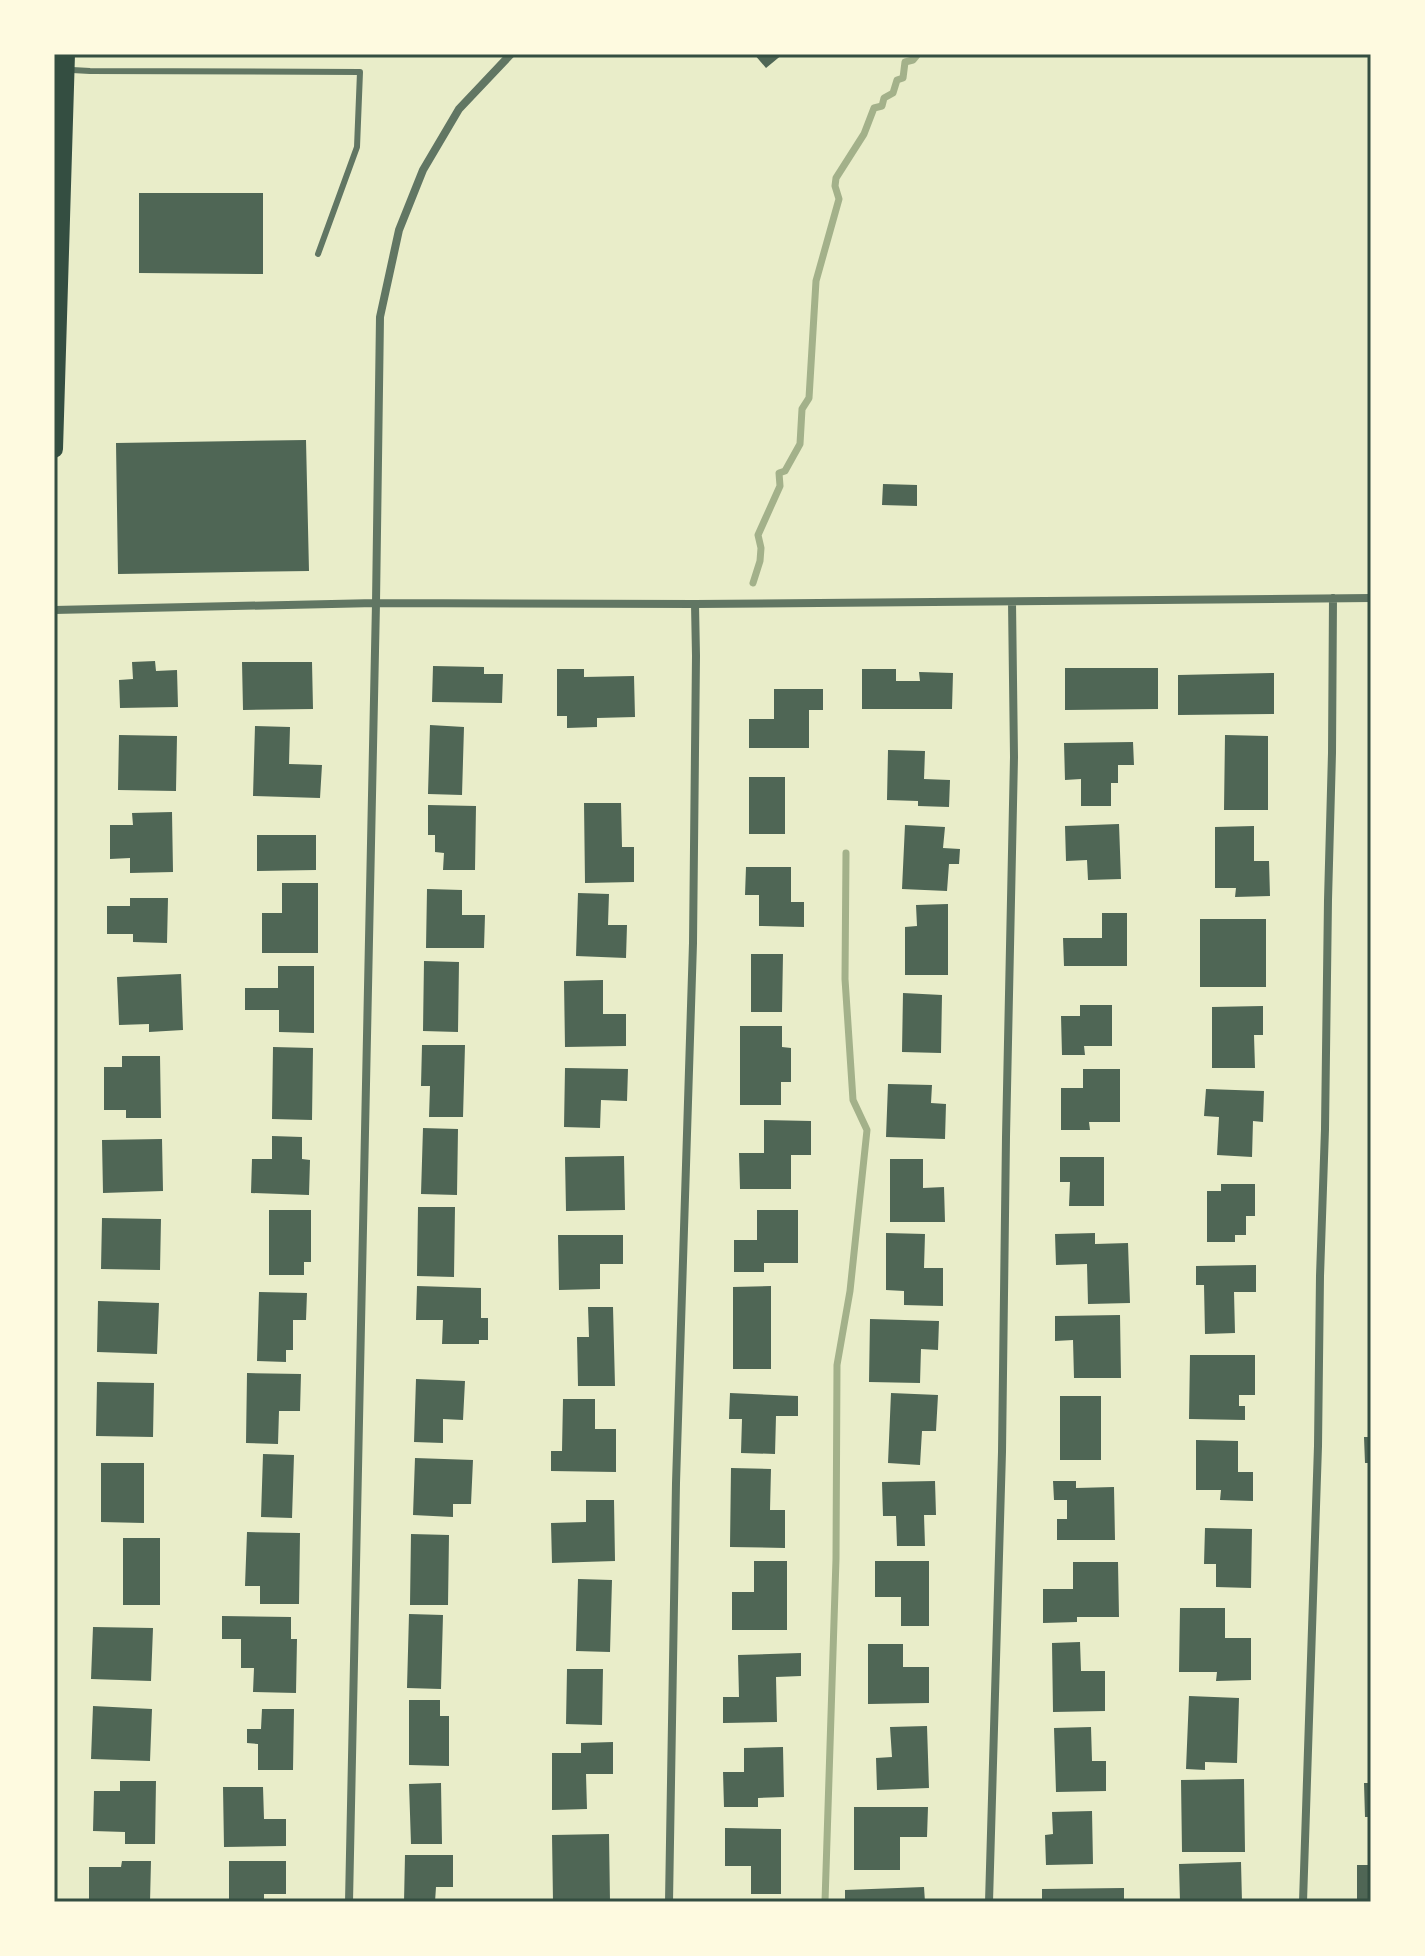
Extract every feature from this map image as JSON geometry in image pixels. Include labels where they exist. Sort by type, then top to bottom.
[{"type":"main road","points":[[54,449],[62,64]]},
{"type":"street","points":[[349,1902],[380,317],[399,230],[423,170],[459,109],[511,54]]},
{"type":"street","points":[[1303,1902],[1318,1446],[1333,598]]},
{"type":"street","points":[[54,610],[376,603],[695,604],[1371,598]]},
{"type":"street","points":[[989,1902],[1002,1452],[1014,757],[1012,602]]},
{"type":"street","points":[[669,1902],[676,1498],[693,943],[695,604]]},
{"type":"lane","points":[[62,64],[360,72],[357,147],[318,254]]},
{"type":"building","points":[[754,54],[783,54],[766,68]]},
{"type":"building","points":[[139,193],[263,193],[263,274],[139,273]]},
{"type":"building","points":[[306,440],[309,571],[118,574],[116,443]]},
{"type":"building","points":[[883,484],[917,485],[917,506],[882,505]]},
{"type":"building","points":[[155,661],[156,671],[177,670],[178,707],[120,708],[119,680],[133,679],[132,662]]},
{"type":"building","points":[[242,662],[312,662],[313,709],[243,710]]},
{"type":"building","points":[[433,666],[484,667],[484,674],[503,674],[502,703],[432,702]]},
{"type":"building","points":[[1065,668],[1158,668],[1158,709],[1065,710]]},
{"type":"building","points":[[557,669],[584,669],[584,677],[634,676],[635,717],[597,718],[597,727],[567,728],[567,716],[557,716]]},
{"type":"building","points":[[862,669],[896,669],[896,681],[920,681],[919,672],[953,673],[952,709],[862,709]]},
{"type":"building","points":[[1274,673],[1274,714],[1178,715],[1178,675]]},
{"type":"building","points":[[774,689],[823,689],[823,710],[809,710],[809,748],[749,748],[749,719],[774,719]]},
{"type":"building","points":[[430,725],[464,727],[462,795],[428,794]]},
{"type":"building","points":[[255,726],[290,727],[289,764],[322,765],[320,798],[253,796]]},
{"type":"building","points":[[119,735],[177,736],[176,791],[118,790]]},
{"type":"building","points":[[1225,735],[1268,736],[1268,810],[1224,810]]},
{"type":"building","points":[[1133,742],[1134,765],[1118,765],[1118,783],[1111,783],[1111,806],[1081,806],[1081,779],[1065,780],[1064,743]]},
{"type":"building","points":[[888,750],[925,751],[924,779],[950,780],[949,807],[918,806],[918,801],[887,800]]},
{"type":"building","points":[[749,777],[785,777],[785,834],[749,834]]},
{"type":"building","points":[[584,803],[621,803],[622,847],[634,847],[634,882],[585,883]]},
{"type":"building","points":[[428,805],[476,806],[475,870],[443,870],[444,853],[435,852],[435,835],[428,835]]},
{"type":"building","points":[[172,812],[173,872],[130,873],[130,858],[110,859],[110,825],[133,825],[132,813]]},
{"type":"building","points":[[1119,824],[1121,879],[1088,880],[1087,860],[1066,861],[1065,826]]},
{"type":"building","points":[[905,825],[945,827],[943,848],[960,849],[959,864],[949,864],[947,891],[902,889]]},
{"type":"building","points":[[1254,826],[1254,861],[1269,861],[1270,896],[1235,897],[1236,888],[1215,888],[1215,827]]},
{"type":"building","points":[[257,835],[316,835],[316,870],[257,871]]},
{"type":"building","points":[[746,867],[791,867],[791,902],[804,902],[804,927],[759,926],[759,895],[745,895]]},
{"type":"building","points":[[282,883],[318,883],[318,953],[262,953],[262,913],[282,913]]},
{"type":"building","points":[[427,889],[462,890],[462,915],[485,915],[484,948],[426,948]]},
{"type":"building","points":[[578,893],[609,894],[608,925],[627,925],[626,958],[576,956]]},
{"type":"building","points":[[130,898],[168,898],[167,943],[133,942],[133,934],[107,934],[107,906],[130,906]]},
{"type":"building","points":[[948,904],[948,975],[905,975],[905,927],[917,926],[916,905]]},
{"type":"building","points":[[1102,913],[1127,913],[1127,966],[1064,966],[1063,938],[1102,938]]},
{"type":"building","points":[[1200,919],[1266,919],[1266,987],[1200,987]]},
{"type":"building","points":[[751,954],[783,954],[782,1012],[751,1012]]},
{"type":"building","points":[[424,961],[459,962],[458,1032],[423,1031]]},
{"type":"building","points":[[278,966],[314,966],[314,1033],[279,1032],[279,1010],[245,1010],[245,988],[278,988]]},
{"type":"building","points":[[181,974],[183,1030],[149,1032],[149,1024],[119,1025],[117,977]]},
{"type":"building","points":[[603,980],[603,1014],[626,1014],[626,1046],[565,1047],[564,981]]},
{"type":"building","points":[[903,993],[942,995],[941,1053],[902,1052]]},
{"type":"building","points":[[1080,1005],[1112,1005],[1112,1046],[1084,1046],[1085,1055],[1062,1055],[1061,1016],[1080,1016]]},
{"type":"building","points":[[1263,1006],[1263,1035],[1254,1035],[1255,1068],[1212,1068],[1212,1007]]},
{"type":"building","points":[[740,1026],[782,1026],[782,1047],[791,1048],[791,1082],[781,1082],[781,1105],[740,1105]]},
{"type":"building","points":[[422,1045],[465,1045],[463,1117],[429,1117],[430,1086],[421,1086]]},
{"type":"building","points":[[273,1047],[313,1048],[312,1120],[272,1119]]},
{"type":"building","points":[[122,1056],[160,1056],[161,1118],[126,1118],[126,1110],[104,1110],[104,1067],[122,1067]]},
{"type":"building","points":[[565,1068],[628,1069],[627,1101],[601,1100],[600,1128],[564,1127]]},
{"type":"building","points":[[1083,1069],[1120,1069],[1120,1122],[1089,1122],[1090,1130],[1061,1130],[1061,1088],[1083,1088]]},
{"type":"building","points":[[888,1084],[932,1085],[931,1103],[946,1104],[945,1139],[886,1137]]},
{"type":"building","points":[[1206,1089],[1264,1091],[1263,1122],[1253,1121],[1252,1157],[1217,1155],[1219,1117],[1204,1116]]},
{"type":"building","points":[[764,1120],[811,1121],[811,1155],[791,1155],[791,1189],[740,1189],[739,1153],[764,1153]]},
{"type":"building","points":[[423,1128],[458,1129],[457,1195],[421,1194]]},
{"type":"building","points":[[272,1136],[302,1137],[302,1159],[310,1160],[309,1195],[251,1193],[252,1159],[272,1159]]},
{"type":"building","points":[[162,1139],[163,1191],[103,1193],[102,1140]]},
{"type":"building","points":[[624,1156],[625,1210],[566,1211],[565,1157]]},
{"type":"building","points":[[1060,1157],[1104,1157],[1104,1206],[1069,1206],[1070,1182],[1060,1182]]},
{"type":"building","points":[[890,1159],[923,1159],[923,1188],[944,1187],[945,1222],[890,1222]]},
{"type":"building","points":[[1221,1184],[1255,1184],[1255,1216],[1246,1216],[1246,1235],[1235,1235],[1235,1242],[1207,1242],[1207,1191],[1221,1191]]},
{"type":"building","points":[[418,1207],[455,1207],[454,1277],[417,1276]]},
{"type":"building","points":[[269,1210],[311,1210],[311,1262],[304,1262],[304,1275],[269,1275]]},
{"type":"building","points":[[757,1210],[798,1210],[798,1263],[764,1263],[764,1272],[734,1272],[734,1240],[757,1240]]},
{"type":"building","points":[[102,1218],[161,1219],[160,1270],[101,1269]]},
{"type":"building","points":[[886,1233],[925,1234],[924,1268],[943,1268],[943,1306],[904,1305],[904,1291],[886,1290]]},
{"type":"building","points":[[1095,1233],[1095,1244],[1128,1243],[1130,1303],[1088,1304],[1087,1264],[1056,1265],[1055,1234]]},
{"type":"building","points":[[558,1235],[623,1235],[623,1264],[600,1264],[600,1289],[559,1290]]},
{"type":"building","points":[[1256,1265],[1256,1292],[1234,1292],[1235,1333],[1205,1334],[1204,1285],[1196,1285],[1196,1266]]},
{"type":"building","points":[[417,1286],[481,1288],[481,1318],[488,1318],[488,1340],[479,1340],[479,1344],[442,1344],[443,1320],[416,1320]]},
{"type":"building","points":[[771,1286],[771,1369],[733,1369],[733,1287]]},
{"type":"building","points":[[259,1292],[307,1293],[306,1320],[293,1320],[293,1350],[286,1350],[286,1362],[257,1361]]},
{"type":"building","points":[[98,1301],[159,1303],[157,1354],[97,1352]]},
{"type":"building","points":[[588,1307],[613,1307],[615,1386],[578,1386],[577,1337],[589,1337]]},
{"type":"building","points":[[1120,1315],[1121,1378],[1074,1378],[1073,1340],[1055,1341],[1055,1316]]},
{"type":"building","points":[[870,1319],[939,1321],[938,1350],[921,1349],[920,1383],[869,1382]]},
{"type":"building","points":[[1190,1355],[1255,1355],[1255,1395],[1239,1395],[1239,1406],[1245,1406],[1245,1420],[1189,1419]]},
{"type":"building","points":[[247,1373],[301,1374],[300,1411],[279,1411],[278,1444],[246,1443]]},
{"type":"building","points":[[416,1379],[465,1381],[463,1420],[443,1419],[443,1443],[414,1442]]},
{"type":"building","points":[[97,1382],[154,1383],[153,1437],[96,1436]]},
{"type":"building","points":[[730,1393],[798,1396],[798,1416],[776,1416],[775,1454],[741,1453],[742,1419],[729,1419]]},
{"type":"building","points":[[891,1393],[938,1395],[936,1431],[922,1431],[920,1465],[888,1463]]},
{"type":"building","points":[[1060,1396],[1101,1396],[1101,1460],[1060,1460]]},
{"type":"building","points":[[563,1399],[595,1399],[595,1429],[616,1429],[616,1472],[551,1471],[551,1451],[562,1451]]},
{"type":"building","points":[[1364,1437],[1371,1437],[1371,1463],[1365,1463]]},
{"type":"building","points":[[1196,1440],[1238,1441],[1238,1472],[1253,1472],[1253,1501],[1220,1500],[1221,1490],[1196,1490]]},
{"type":"building","points":[[263,1454],[294,1455],[292,1518],[261,1517]]},
{"type":"building","points":[[415,1458],[473,1460],[471,1504],[453,1504],[453,1517],[413,1515]]},
{"type":"building","points":[[101,1463],[144,1463],[144,1523],[101,1522]]},
{"type":"building","points":[[731,1468],[771,1469],[770,1510],[785,1510],[785,1548],[730,1547]]},
{"type":"building","points":[[935,1481],[936,1515],[924,1515],[925,1546],[897,1546],[896,1516],[883,1516],[882,1482]]},
{"type":"building","points":[[1053,1481],[1076,1481],[1076,1488],[1114,1487],[1115,1540],[1057,1540],[1057,1519],[1067,1519],[1067,1500],[1054,1500]]},
{"type":"building","points":[[586,1500],[614,1500],[615,1561],[552,1563],[551,1523],[586,1522]]},
{"type":"building","points":[[1205,1528],[1252,1529],[1251,1588],[1216,1587],[1216,1564],[1204,1564]]},
{"type":"building","points":[[247,1532],[300,1533],[299,1604],[260,1604],[260,1586],[245,1586]]},
{"type":"building","points":[[411,1534],[449,1535],[448,1605],[410,1605]]},
{"type":"building","points":[[123,1538],[160,1538],[160,1605],[123,1605]]},
{"type":"building","points":[[754,1561],[787,1561],[787,1630],[732,1630],[732,1592],[754,1592]]},
{"type":"building","points":[[875,1561],[929,1561],[929,1626],[901,1626],[901,1597],[875,1597]]},
{"type":"building","points":[[1073,1562],[1118,1562],[1119,1617],[1077,1617],[1077,1622],[1043,1623],[1043,1589],[1073,1589]]},
{"type":"building","points":[[578,1579],[612,1580],[610,1652],[576,1651]]},
{"type":"building","points":[[1180,1608],[1225,1608],[1225,1638],[1251,1638],[1251,1680],[1216,1681],[1217,1672],[1179,1672]]},
{"type":"building","points":[[409,1614],[443,1615],[441,1689],[407,1688]]},
{"type":"building","points":[[222,1616],[291,1617],[291,1639],[297,1639],[296,1693],[253,1692],[254,1668],[241,1668],[241,1639],[222,1639]]},
{"type":"building","points":[[93,1627],[153,1628],[151,1681],[91,1679]]},
{"type":"building","points":[[1080,1642],[1081,1671],[1105,1671],[1105,1711],[1053,1712],[1052,1643]]},
{"type":"building","points":[[868,1644],[903,1644],[903,1667],[929,1667],[929,1703],[868,1704]]},
{"type":"building","points":[[801,1653],[801,1676],[776,1677],[777,1722],[723,1723],[723,1697],[739,1697],[738,1655]]},
{"type":"building","points":[[567,1669],[603,1669],[602,1725],[566,1724]]},
{"type":"building","points":[[1189,1696],[1239,1698],[1237,1763],[1205,1762],[1205,1770],[1186,1769]]},
{"type":"building","points":[[409,1700],[440,1700],[440,1716],[449,1716],[449,1766],[409,1765]]},
{"type":"building","points":[[93,1706],[152,1709],[150,1761],[91,1759]]},
{"type":"building","points":[[262,1709],[294,1709],[293,1770],[258,1770],[258,1744],[247,1743],[247,1729],[261,1729]]},
{"type":"building","points":[[927,1726],[929,1788],[877,1790],[876,1758],[892,1757],[890,1727]]},
{"type":"building","points":[[1091,1727],[1092,1761],[1106,1761],[1106,1791],[1056,1792],[1054,1728]]},
{"type":"building","points":[[613,1742],[613,1774],[586,1774],[587,1809],[552,1810],[552,1753],[581,1753],[581,1743]]},
{"type":"building","points":[[783,1747],[784,1797],[758,1798],[758,1807],[724,1807],[723,1772],[744,1772],[744,1748]]},
{"type":"building","points":[[1244,1779],[1245,1852],[1182,1852],[1181,1780]]},
{"type":"building","points":[[120,1781],[156,1781],[155,1844],[125,1844],[125,1832],[93,1831],[94,1791],[120,1791]]},
{"type":"building","points":[[441,1783],[442,1844],[411,1844],[409,1784]]},
{"type":"building","points":[[1364,1783],[1371,1783],[1371,1817],[1365,1817]]},
{"type":"building","points":[[223,1787],[263,1787],[264,1819],[286,1819],[286,1846],[224,1847]]},
{"type":"building","points":[[854,1807],[928,1807],[927,1837],[900,1837],[900,1870],[854,1870]]},
{"type":"building","points":[[1092,1811],[1093,1864],[1046,1865],[1045,1835],[1053,1834],[1052,1812]]},
{"type":"building","points":[[725,1828],[781,1829],[781,1894],[751,1894],[751,1866],[725,1866]]},
{"type":"building","points":[[609,1834],[610,1902],[553,1902],[552,1835]]},
{"type":"building","points":[[405,1855],[453,1855],[453,1887],[436,1887],[435,1902],[404,1902]]},
{"type":"building","points":[[122,1861],[151,1861],[150,1902],[89,1902],[89,1867],[121,1867]]},
{"type":"building","points":[[229,1861],[286,1861],[286,1894],[264,1894],[264,1902],[229,1902]]},
{"type":"building","points":[[1241,1862],[1242,1902],[1180,1902],[1179,1864]]},
{"type":"building","points":[[1357,1865],[1371,1865],[1371,1902],[1357,1902]]},
{"type":"building","points":[[924,1887],[925,1902],[845,1902],[845,1890]]},
{"type":"building","points":[[1124,1888],[1124,1902],[1042,1902],[1042,1889]]},
{"type":"waterway","points":[[753,583],[760,561],[758,535],[780,486],[779,473],[785,471],[800,444],[802,409],[809,398],[816,281],[839,199],[836,178],[864,134],[874,108],[882,106],[884,98],[893,93],[897,80],[903,78],[905,62],[913,60],[918,54]]},
{"type":"waterway","points":[[825,1902],[836,1559],[837,1365],[850,1291],[867,1130],[853,1100],[845,979],[846,853]]}]
